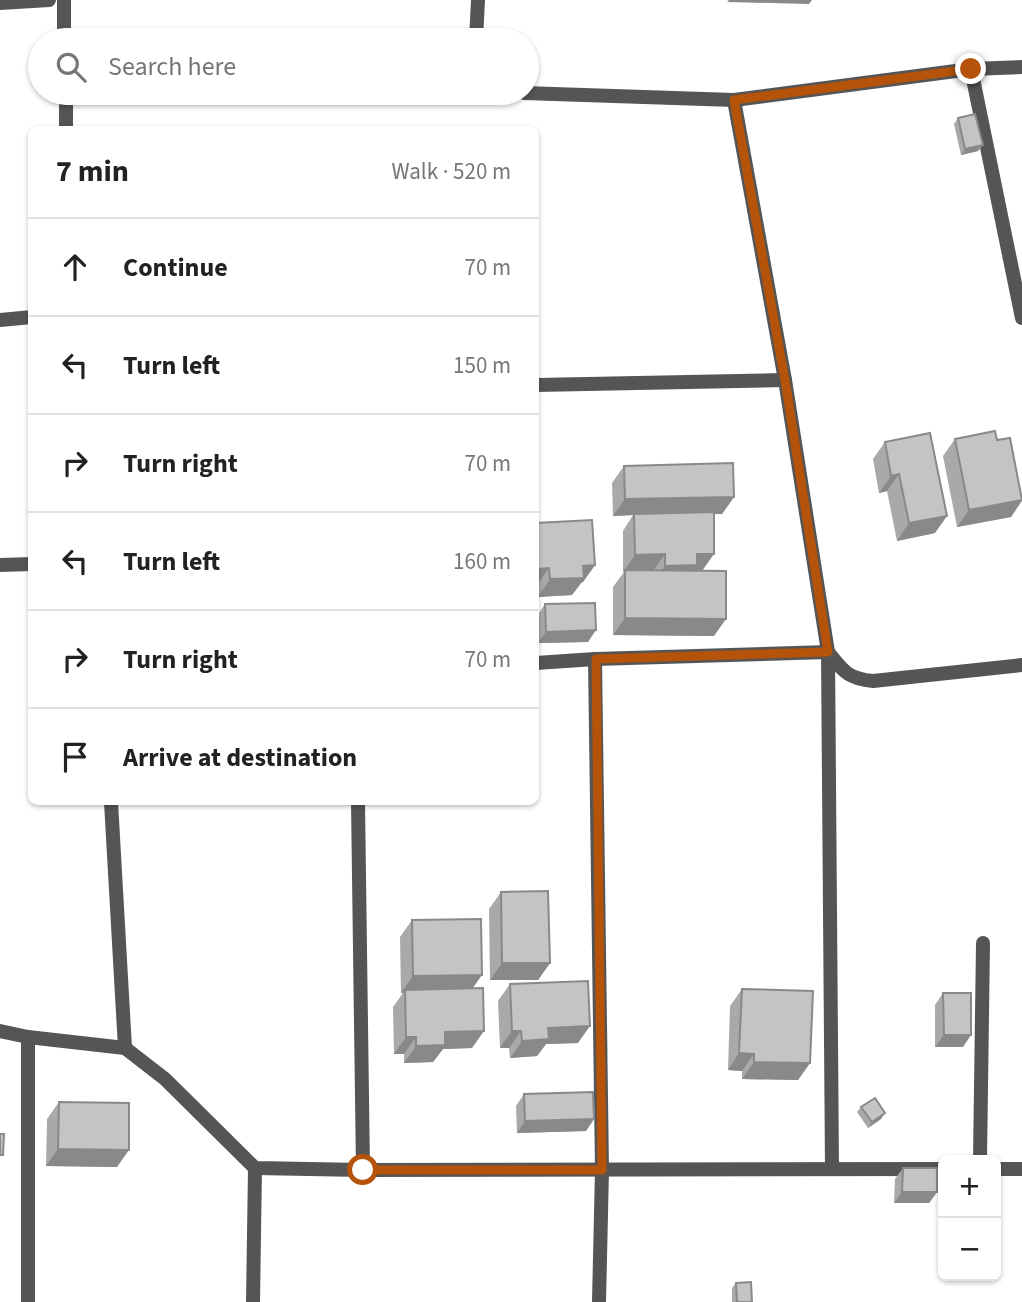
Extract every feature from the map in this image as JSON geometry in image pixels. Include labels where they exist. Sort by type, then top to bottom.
[{"type":"street","points":[[0,3],[49,0]]},
{"type":"street","points":[[64,0],[65,28]]},
{"type":"street","points":[[477,28],[478,0]]},
{"type":"street","points":[[539,94],[734,100],[971,69],[1022,67]]},
{"type":"street","points":[[971,69],[1022,318]]},
{"type":"street","points":[[734,100],[785,380],[828,652],[832,1169]]},
{"type":"street","points":[[65,105],[66,126]]},
{"type":"street","points":[[0,320],[28,317]]},
{"type":"street","points":[[539,385],[785,380]]},
{"type":"street","points":[[0,565],[28,564]]},
{"type":"street","points":[[539,663],[828,652]]},
{"type":"street","points":[[828,652],[842,671],[855,680],[873,681],[1022,664]]},
{"type":"street","points":[[596,659],[602,1170],[598,1302]]},
{"type":"street","points":[[111,805],[125,1048]]},
{"type":"street","points":[[358,805],[363,1170]]},
{"type":"street","points":[[980,1155],[983,943]]},
{"type":"street","points":[[0,1031],[27,1037],[125,1048],[165,1079],[255,1168],[938,1169]]},
{"type":"street","points":[[27,1037],[27,1302]]},
{"type":"street","points":[[253,1302],[255,1168]]},
{"type":"street","points":[[1001,1169],[1022,1169]]},
{"type":"building","points":[[975,114],[983,145],[965,149],[958,118]]},
{"type":"building","points":[[995,431],[997,440],[1010,438],[1022,500],[969,510],[955,439]]},
{"type":"building","points":[[930,433],[947,516],[909,523],[899,474],[891,476],[885,442]]},
{"type":"building","points":[[733,463],[734,497],[625,499],[624,466]]},
{"type":"building","points":[[714,512],[714,554],[697,554],[697,565],[665,566],[665,554],[635,555],[634,514]]},
{"type":"building","points":[[592,520],[595,565],[583,566],[584,578],[550,579],[549,568],[539,569],[539,523]]},
{"type":"building","points":[[625,570],[726,571],[726,619],[625,618]]},
{"type":"building","points":[[595,603],[596,630],[546,632],[545,604]]},
{"type":"building","points":[[548,891],[550,963],[502,963],[501,892]]},
{"type":"building","points":[[481,919],[482,975],[413,976],[412,920]]},
{"type":"building","points":[[588,981],[590,1026],[548,1028],[549,1039],[522,1041],[521,1031],[512,1031],[510,984]]},
{"type":"building","points":[[483,988],[484,1031],[445,1032],[445,1045],[416,1046],[416,1037],[406,1037],[405,990]]},
{"type":"building","points":[[742,989],[813,991],[810,1063],[754,1062],[754,1054],[739,1053]]},
{"type":"building","points":[[943,993],[971,993],[971,1035],[944,1035]]},
{"type":"building","points":[[593,1092],[594,1119],[525,1121],[524,1094]]},
{"type":"building","points":[[875,1098],[885,1113],[872,1122],[861,1107]]},
{"type":"building","points":[[59,1102],[129,1103],[129,1150],[58,1149]]},
{"type":"building","points":[[0,1134],[4,1134],[3,1155],[0,1155]]},
{"type":"building","points":[[903,1168],[937,1168],[937,1192],[902,1192]]},
{"type":"building","points":[[751,1282],[752,1302],[737,1302],[736,1283]]},
{"type":"route","points":[[363,1170],[602,1170],[596,659],[828,652],[785,380],[734,100],[971,69]]}]
